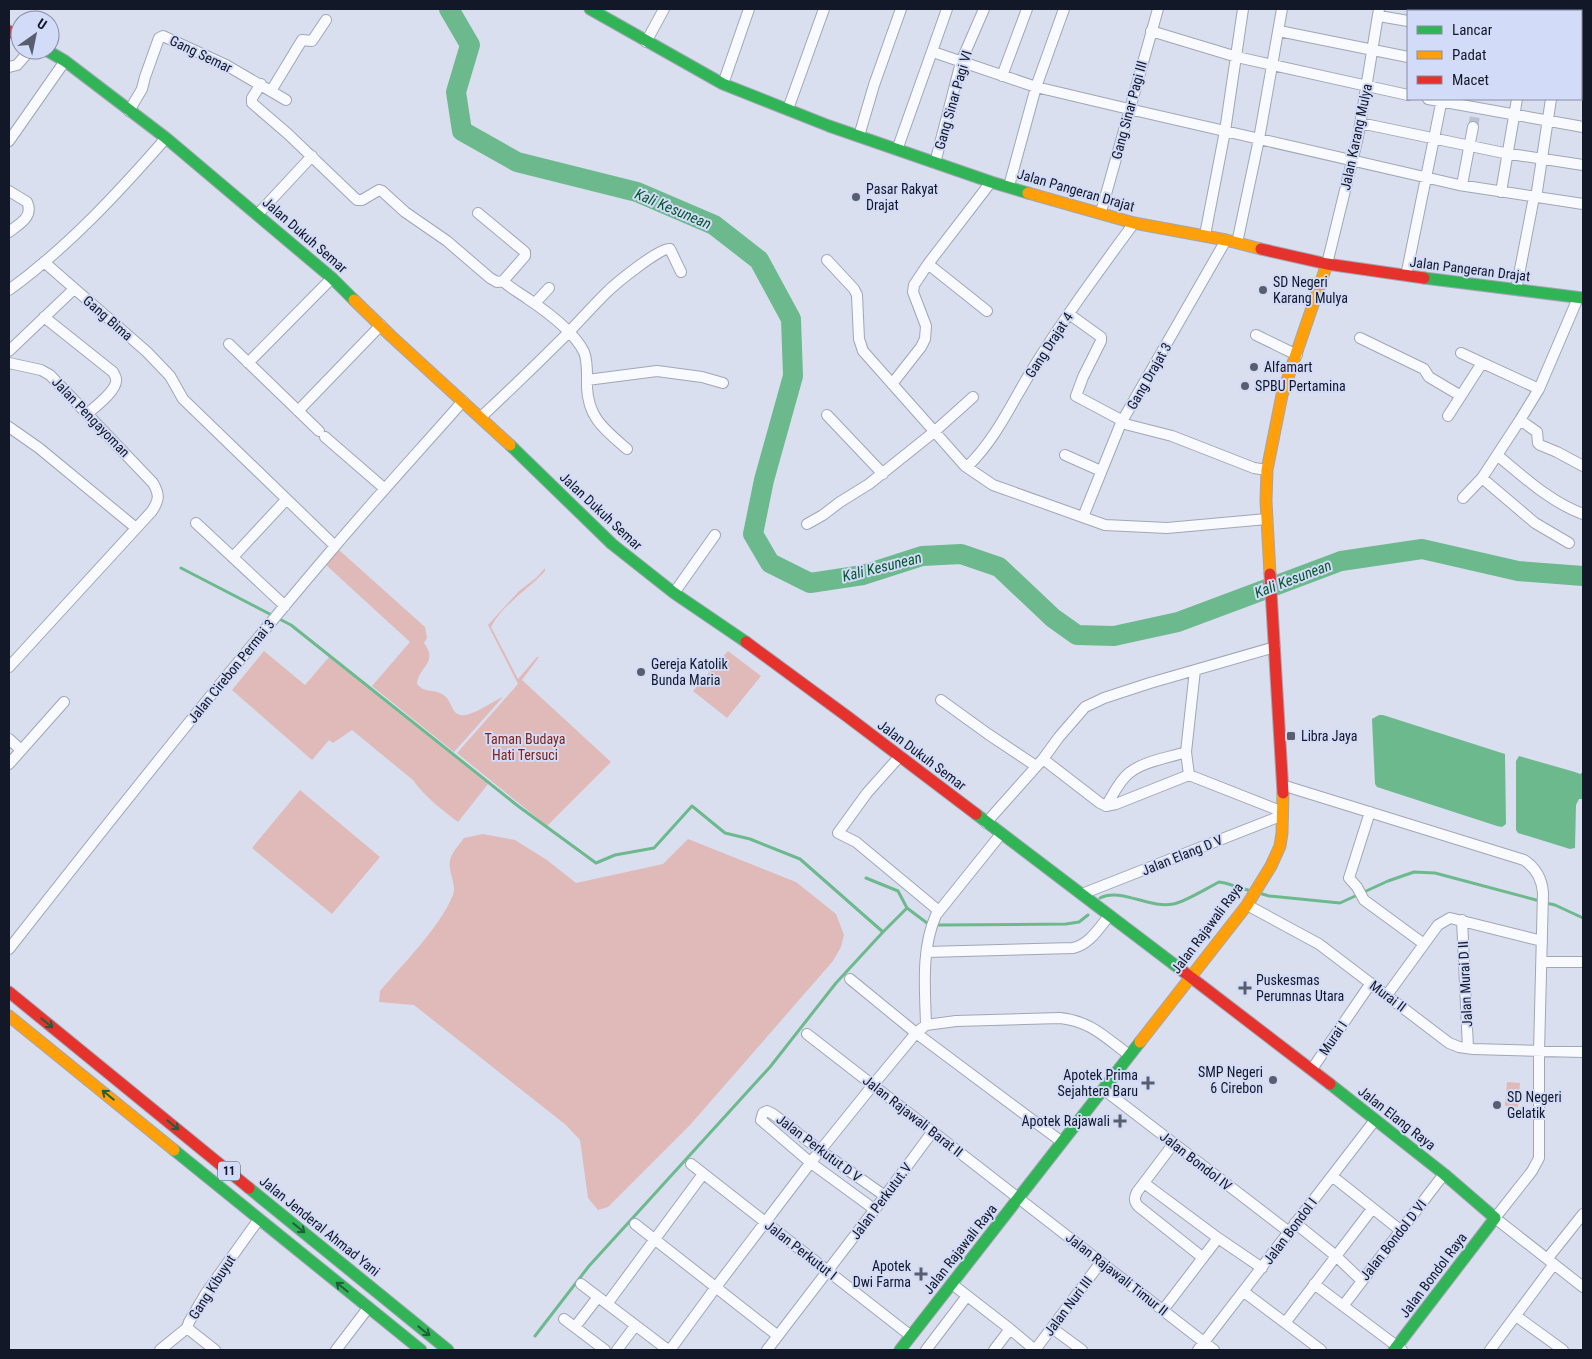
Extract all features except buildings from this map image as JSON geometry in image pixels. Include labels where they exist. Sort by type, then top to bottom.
[{"type":"main road","name":"Jalan Pangeran Drajat","points":[[590,9],[723,84],[859,136],[991,182],[1134,223],[1232,241],[1327,264],[1581,298]]},
{"type":"main road","name":"Jalan Dukuh Semar","points":[[60,58],[166,138],[332,278],[481,417],[612,544],[674,593],[736,635],[900,756],[1189,977]]},
{"type":"main road","name":"Jalan Rajawali Raya","points":[[900,1350],[1249,902],[1271,866],[1280,846],[1283,813],[1268,547],[1267,470],[1282,395],[1327,264]]},
{"type":"main road","name":"Jalan Elang Raya","points":[[1189,977],[1312,1069],[1444,1174],[1495,1218]]},
{"type":"main road","name":"Jalan Jenderal Ahmad Yani","points":[[9,992],[448,1350]]},
{"type":"main road","name":"11","points":[[9,1016],[421,1350]]},
{"type":"main road","name":"Jalan Bondol Raya","points":[[1398,1349],[1495,1218]]},
{"type":"street","points":[[646,42],[664,9]]},
{"type":"street","points":[[723,84],[749,9]]},
{"type":"street","points":[[788,109],[824,9]]},
{"type":"street","points":[[859,136],[874,85],[901,9]]},
{"type":"street","points":[[898,150],[947,9]]},
{"type":"street","name":"Gang Sinar Pagi VI","points":[[935,163],[961,62],[984,9]]},
{"type":"street","points":[[1002,76],[1027,9]]},
{"type":"street","points":[[1008,186],[1036,87],[1064,9]]},
{"type":"street","name":"Gang Sinar Pagi III","points":[[1101,212],[1128,109],[1158,9]]},
{"type":"street","points":[[1205,236],[1225,131],[1243,9]]},
{"type":"street","name":"Gang Drajat 3","points":[[1082,517],[1122,422],[1232,241],[1259,139],[1282,9]]},
{"type":"street","points":[[1379,12],[1407,21]]},
{"type":"street","name":"Jalan Karang Mulya","points":[[1327,264],[1353,160],[1379,12]]},
{"type":"street","points":[[271,91],[303,39],[312,41],[326,20]]},
{"type":"street","points":[[1151,31],[1237,57],[1407,95]]},
{"type":"street","points":[[1279,32],[1407,57]]},
{"type":"street","name":"Gang Semar","points":[[129,111],[142,89],[159,38],[162,36],[190,47],[261,84],[286,100]]},
{"type":"street","points":[[933,52],[1036,87],[1128,109],[1462,186],[1583,204]]},
{"type":"street","points":[[9,68],[17,65],[21,60]]},
{"type":"street","points":[[9,141],[66,61]]},
{"type":"street","points":[[261,84],[252,98],[252,103],[312,156],[356,200],[362,200],[379,190],[382,191],[405,212],[447,241],[497,282],[503,280],[525,256],[525,252],[478,213]]},
{"type":"street","points":[[1406,276],[1442,100],[1548,122],[1583,127]]},
{"type":"street","points":[[1501,192],[1516,100]]},
{"type":"street","points":[[1516,290],[1535,198],[1551,100]]},
{"type":"street","points":[[1360,123],[1506,153],[1583,165]]},
{"type":"street","points":[[1462,186],[1473,127]]},
{"type":"street","points":[[9,290],[44,262],[108,203],[166,138]]},
{"type":"street","points":[[258,214],[312,156]]},
{"type":"street","points":[[892,384],[921,347],[925,339],[926,326],[913,292],[914,285],[991,182]]},
{"type":"street","points":[[9,192],[27,202],[30,211],[27,218],[9,232]]},
{"type":"street","name":"Gang Drajat 4","points":[[966,467],[989,443],[1032,370],[1069,314],[1134,223]]},
{"type":"street","points":[[481,417],[569,332],[606,292],[646,261],[665,249],[670,249],[681,272]]},
{"type":"street","points":[[827,260],[854,289],[858,302],[860,346],[966,467],[993,484],[1105,525],[1155,528],[1267,519]]},
{"type":"street","name":"Gang Bima","points":[[44,262],[148,352],[170,376],[183,398],[335,546]]},
{"type":"street","points":[[928,264],[987,311]]},
{"type":"street","points":[[248,363],[332,278]]},
{"type":"street","points":[[503,280],[569,332],[584,352],[588,399],[593,414],[600,426],[627,449]]},
{"type":"street","points":[[534,303],[549,288]]},
{"type":"street","points":[[9,351],[74,289]]},
{"type":"street","points":[[1463,498],[1482,478],[1520,420],[1538,389],[1581,298]]},
{"type":"street","points":[[1069,314],[1101,336],[1101,341],[1076,396],[1122,422],[1172,436],[1254,468],[1267,470]]},
{"type":"street","points":[[44,317],[113,372],[116,384],[107,396],[87,414]]},
{"type":"street","points":[[298,411],[381,325]]},
{"type":"street","points":[[1256,335],[1296,355]]},
{"type":"street","points":[[1360,338],[1424,369],[1429,377],[1461,396]]},
{"type":"street","points":[[229,344],[322,434],[385,489]]},
{"type":"street","points":[[1461,353],[1538,389]]},
{"type":"street","points":[[1448,416],[1482,362]]},
{"type":"street","name":"Jalan Pengayoman","points":[[9,363],[41,370],[50,375],[153,483],[159,493],[158,502],[136,528]]},
{"type":"street","points":[[587,380],[658,371],[702,377],[723,383]]},
{"type":"street","points":[[807,524],[883,474],[973,397]]},
{"type":"street","name":"Jalan Cirebon Permai 3","points":[[9,949],[138,786],[285,606],[335,546],[463,401]]},
{"type":"street","points":[[827,415],[883,474]]},
{"type":"street","points":[[1520,420],[1538,432],[1538,443],[1540,445],[1583,466]]},
{"type":"street","points":[[9,428],[39,448],[136,528],[9,667]]},
{"type":"street","points":[[1065,455],[1101,471]]},
{"type":"street","points":[[1497,456],[1541,492],[1583,514]]},
{"type":"street","points":[[1482,478],[1535,523],[1568,543]]},
{"type":"street","points":[[233,557],[286,500]]},
{"type":"street","points":[[196,522],[285,606]]},
{"type":"street","points":[[674,593],[715,535]]},
{"type":"street","points":[[986,823],[1085,707],[1104,698],[1275,647]]},
{"type":"street","points":[[1189,775],[1186,752],[1195,670]]},
{"type":"street","points":[[941,700],[988,734],[1039,763],[1106,806],[1116,804],[1189,775],[1283,813]]},
{"type":"street","points":[[9,764],[64,702]]},
{"type":"street","points":[[9,739],[21,750]]},
{"type":"street","points":[[1106,806],[1130,772],[1147,764],[1186,752]]},
{"type":"street","points":[[900,756],[867,793],[838,833],[856,842],[937,913]]},
{"type":"street","points":[[1282,785],[1524,860],[1530,864],[1541,879],[1543,901],[1538,1161],[1495,1218]]},
{"type":"street","points":[[1370,812],[1349,878],[1357,887],[1364,900],[1424,944]]},
{"type":"street","name":"Jalan Elang D V","points":[[1082,894],[1283,813]]},
{"type":"street","points":[[926,1025],[925,973],[931,927],[937,913],[1001,834]]},
{"type":"street","name":"Murai II","points":[[1249,902],[1319,944],[1449,1042],[1468,1048],[1539,1052],[1583,1052]]},
{"type":"street","points":[[927,952],[1073,948],[1081,946],[1090,939],[1108,916]]},
{"type":"street","points":[[1387,995],[1438,925],[1450,918],[1542,941]]},
{"type":"street","name":"Jalan Murai D II","points":[[1462,920],[1468,1048]]},
{"type":"street","points":[[1542,962],[1583,962]]},
{"type":"street","points":[[850,979],[916,1033],[1062,1142]]},
{"type":"street","name":"Murai I","points":[[1312,1069],[1371,983]]},
{"type":"street","points":[[581,1284],[669,1350],[872,1084],[916,1033],[926,1025],[956,1021],[1073,1019],[1094,1028],[1129,1055]]},
{"type":"street","name":"Jalan Rajawali Barat II","points":[[807,1034],[1019,1198]]},
{"type":"street","name":"Jalan Bondol IV","points":[[1103,1089],[1289,1232]]},
{"type":"street","name":"Jalan Perkutut D V","points":[[811,1163],[761,1120],[763,1113],[767,1111],[773,1114],[886,1196]]},
{"type":"street","name":"Jalan Bondol I","points":[[1201,1346],[1375,1120]]},
{"type":"street","name":"Jalan Perkutut.V","points":[[767,1350],[874,1209],[886,1196],[933,1131]]},
{"type":"street","points":[[1174,1143],[1135,1195],[1135,1202],[1202,1257]]},
{"type":"street","points":[[811,1163],[874,1209]]},
{"type":"street","name":"Jalan Perkutut I","points":[[691,1164],[911,1336]]},
{"type":"street","points":[[607,1304],[703,1174]]},
{"type":"street","name":"Jalan Bondol D VI","points":[[1344,1306],[1444,1174]]},
{"type":"street","points":[[1332,1176],[1400,1230]]},
{"type":"street","points":[[1144,1183],[1262,1268]]},
{"type":"street","name":"Jalan Rajawali Timur II","points":[[1019,1198],[1163,1310],[1201,1346],[1214,1350]]},
{"type":"street","points":[[1285,1323],[1372,1208]]},
{"type":"street","points":[[1490,1350],[1516,1316],[1583,1214]]},
{"type":"street","name":"Jalan Elang Raya","points":[[1495,1218],[1583,1287]]},
{"type":"street","name":"Gang Kibuyut","points":[[215,1350],[187,1328],[189,1322],[206,1293],[259,1219]]},
{"type":"street","points":[[1296,1223],[1336,1256],[1362,1281]]},
{"type":"street","points":[[635,1224],[778,1336]]},
{"type":"street","points":[[1163,1310],[1218,1238]]},
{"type":"street","name":"Jalan Nuri III","points":[[1035,1350],[1101,1262]]},
{"type":"street","points":[[952,1284],[1035,1350]]},
{"type":"street","points":[[1314,1284],[1398,1349]]},
{"type":"street","points":[[1244,1292],[1321,1350]]},
{"type":"street","points":[[926,1350],[968,1296]]},
{"type":"street","points":[[575,1327],[598,1297]]},
{"type":"street","points":[[336,1350],[368,1308]]},
{"type":"street","points":[[1516,1316],[1557,1348]]},
{"type":"street","points":[[564,1319],[605,1350]]},
{"type":"street","points":[[617,1350],[635,1326]]},
{"type":"street","points":[[160,1350],[187,1328]]},
{"type":"street","points":[[1052,1328],[1082,1350]]},
{"type":"street","points":[[994,1350],[1010,1329]]},
{"type":"green space","points":[[339,550],[425,627],[427,638],[424,643],[428,650],[429,660],[418,678],[417,684],[420,687],[445,696],[459,715],[471,713],[503,697],[454,752],[372,686],[410,642],[326,565]]},
{"type":"green space","name":"Taman Budaya Hati Tersuci","points":[[545,568],[545,571],[539,578],[516,597],[491,627],[518,679],[539,657],[522,680],[611,762],[547,826],[457,753],[518,684],[488,625],[519,591],[536,578]]},
{"type":"green space","points":[[264,651],[305,685],[329,657],[488,784],[458,822],[428,797],[413,780],[352,730],[333,743],[329,740],[312,760],[232,690]]},
{"type":"green space","points":[[728,651],[761,676],[727,718],[693,691]]},
{"type":"green space","points":[[300,790],[380,857],[332,914],[252,848]]},
{"type":"green space","points":[[483,834],[515,840],[547,860],[576,883],[663,864],[688,839],[796,882],[836,914],[844,935],[841,947],[833,961],[690,1125],[608,1207],[598,1210],[588,1198],[580,1140],[566,1125],[414,1005],[379,1002],[380,991],[430,932],[453,895],[450,865],[454,852],[464,838]]},
{"type":"green space","points":[[1507,1082],[1520,1083],[1518,1107],[1505,1106]]},
{"type":"shaded area","points":[[1379,715],[1505,754],[1506,824],[1502,827],[1497,826],[1377,787],[1375,784],[1372,719]]},
{"type":"shaded area","points":[[1519,756],[1580,774],[1583,772],[1583,799],[1579,799],[1576,805],[1575,848],[1570,849],[1518,833],[1516,830],[1516,761]]},
{"type":"waterway","name":"Kali Kesunean","points":[[449,9],[470,45],[456,92],[462,131],[517,162],[637,192],[714,225],[759,260],[791,319],[793,376],[764,480],[753,534],[770,563],[810,583],[863,575],[922,556],[961,554],[999,567],[1053,618],[1077,635],[1114,636],[1178,622],[1341,561],[1422,549],[1518,571],[1583,576]]},
{"type":"waterway","points":[[181,568],[291,625],[518,806],[596,863],[615,855],[654,848],[692,806],[725,833],[750,839],[800,859],[883,932]]},
{"type":"waterway","points":[[1259,893],[1269,896],[1340,903],[1388,881],[1414,872],[1435,873],[1540,901]]},
{"type":"waterway","points":[[866,878],[898,891],[907,908]]},
{"type":"waterway","points":[[1100,898],[1108,895],[1117,895],[1155,904],[1173,904],[1190,898],[1219,882],[1251,891]]},
{"type":"waterway","points":[[1546,903],[1555,905],[1583,918]]},
{"type":"waterway","points":[[535,1336],[589,1266],[770,1067],[836,983],[907,908],[927,923],[939,925],[1066,924],[1079,922],[1088,915]]},
{"type":"tunnel","points":[[1473,127],[1476,111]]},
{"type":"traffic: fast","points":[[590,9],[723,84],[829,126],[1028,193]]},
{"type":"traffic: fast","points":[[60,58],[166,138],[332,278],[354,300]]},
{"type":"traffic: fast","points":[[1424,278],[1583,298]]},
{"type":"traffic: fast","points":[[510,445],[612,544],[674,593],[746,642]]},
{"type":"traffic: fast","points":[[976,814],[1184,972]]},
{"type":"traffic: fast","points":[[900,1350],[1140,1042]]},
{"type":"traffic: fast","points":[[1330,1084],[1444,1174],[1495,1218],[1394,1350]]},
{"type":"traffic: fast","points":[[174,1150],[421,1350]]},
{"type":"traffic: fast","points":[[249,1188],[448,1350]]},
{"type":"traffic: slow","points":[[1028,193],[1134,223],[1226,240],[1261,249]]},
{"type":"traffic: slow","points":[[1270,574],[1266,501],[1267,470],[1282,395],[1327,264]]},
{"type":"traffic: slow","points":[[354,300],[510,445]]},
{"type":"traffic: slow","points":[[1140,1042],[1247,905],[1271,866],[1280,846],[1283,793]]},
{"type":"traffic: slow","points":[[9,1016],[174,1150]]},
{"type":"traffic: jam","points":[[1261,249],[1327,264],[1424,278]]},
{"type":"traffic: jam","points":[[1270,574],[1283,793]]},
{"type":"traffic: jam","points":[[746,642],[976,814]]},
{"type":"traffic: jam","points":[[1184,972],[1330,1084]]},
{"type":"traffic: jam","points":[[9,992],[249,1188]]},
{"type":"place","name":"Pasar Rakyat Drajat","points":[[856,197]]},
{"type":"place","name":"SD Negeri Karang Mulya","points":[[1263,290]]},
{"type":"place","name":"Alfamart","points":[[1254,367]]},
{"type":"place","name":"SPBU Pertamina","points":[[1245,386]]},
{"type":"place","name":"Gereja Katolik Bunda Maria","points":[[641,672]]},
{"type":"place","name":"Libra Jaya","points":[[1291,736]]},
{"type":"place","name":"Puskesmas Perumnas Utara","points":[[1245,988]]},
{"type":"place","name":"SMP Negeri 6 Cirebon","points":[[1273,1080]]},
{"type":"place","name":"Apotek Prima Sejahtera Baru","points":[[1148,1083]]},
{"type":"place","name":"SD Negeri Gelatik","points":[[1497,1105]]},
{"type":"place","name":"Apotek Rajawali","points":[[1120,1121]]},
{"type":"place","name":"Apotek Dwi Farma","points":[[921,1274]]}]
